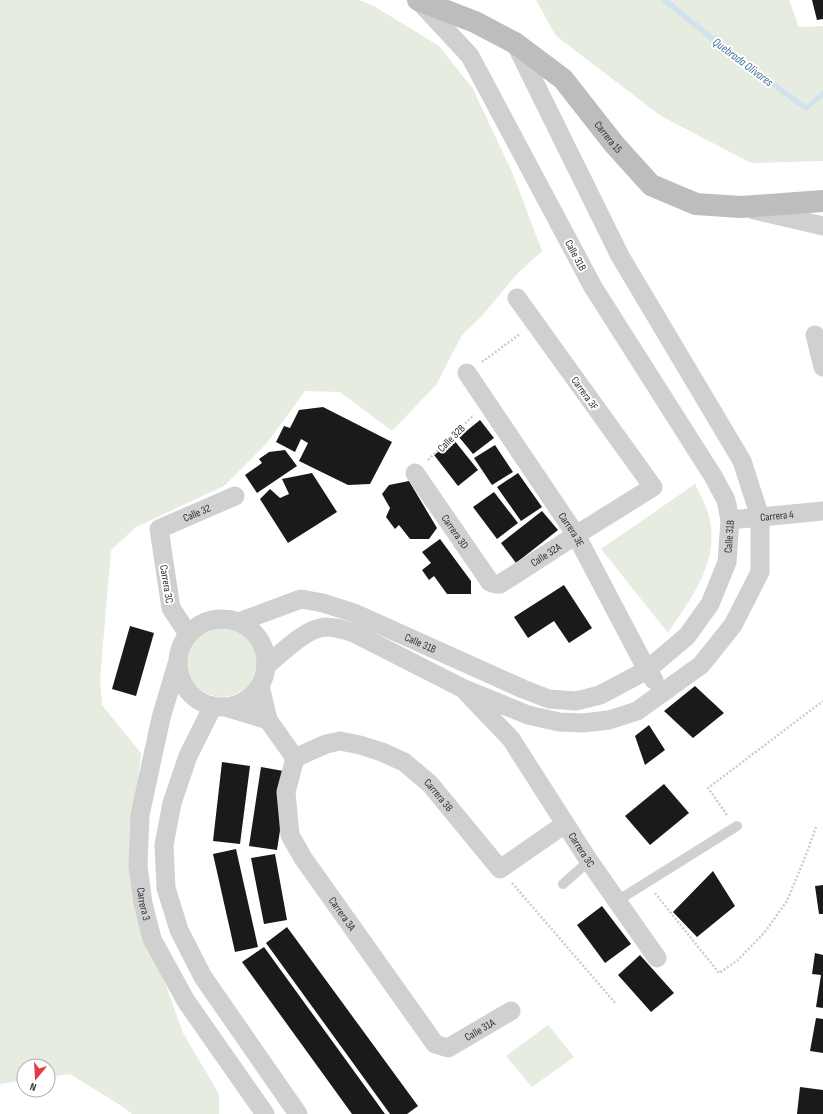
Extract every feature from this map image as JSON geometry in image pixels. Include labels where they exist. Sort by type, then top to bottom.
[{"type":"main road","name":"Carrera 15","points":[[418,0],[475,22],[515,43],[563,79],[614,144],[651,185],[696,204],[741,207],[823,201]]},
{"type":"street","name":"Calle 31B","points":[[238,622],[301,599],[324,602],[354,613],[523,689],[549,699],[576,701],[600,695],[648,670],[687,636],[710,604],[727,562],[730,520],[726,500],[713,476],[593,287],[470,56],[418,0]]},
{"type":"street","name":"Calle 31B","points":[[266,666],[306,634],[325,627],[338,628],[354,633],[462,688],[528,715],[559,722],[583,723],[610,720],[637,711],[701,665],[733,625],[760,572],[760,517],[742,461],[620,256],[515,43]]},
{"type":"street","points":[[741,207],[823,226]]},
{"type":"street","name":"Carrera 3F","points":[[517,298],[653,487]]},
{"type":"street","points":[[815,335],[823,367]]},
{"type":"street","name":"Carrera 3E","points":[[467,373],[576,535],[648,670],[663,693]]},
{"type":"street","name":"Carrera 3D","points":[[415,473],[490,582],[500,584]]},
{"type":"street","name":"Calle 32A","points":[[500,584],[653,487]]},
{"type":"street","name":"Calle 32","points":[[159,529],[235,496]]},
{"type":"street","name":"Carrera 4","points":[[730,520],[823,511]]},
{"type":"street","name":"Carrera 3C","points":[[159,529],[171,608],[188,634]]},
{"type":"street","points":[[219,707],[236,705],[249,698],[260,686],[266,666],[266,655],[262,644],[256,635],[248,627],[228,619],[206,621],[196,626],[188,634],[178,653],[177,664],[179,676],[188,691],[202,702],[219,707],[268,720]]},
{"type":"street","name":"Carrera 3","points":[[177,664],[161,718],[140,815],[138,866],[143,903],[152,939],[186,1000],[264,1114]]},
{"type":"street","points":[[260,686],[268,720],[295,758]]},
{"type":"street","name":"Carrera 3C","points":[[462,688],[511,739],[589,861],[657,958]]},
{"type":"street","points":[[219,707],[188,756],[172,803],[164,845],[166,888],[180,930],[203,977],[298,1114]]},
{"type":"street","points":[[511,739],[518,722],[528,715]]},
{"type":"street","name":"Carrera 3B","points":[[295,758],[326,744],[340,741],[382,752],[404,762],[430,784],[500,869]]},
{"type":"street","name":"Carrera 3A","points":[[295,758],[286,792],[290,835],[303,858],[435,1044],[448,1048]]},
{"type":"street","points":[[500,869],[565,824]]},
{"type":"street","name":"Calle 31A","points":[[448,1048],[511,1011]]},
{"type":"lane","points":[[617,901],[737,826]]},
{"type":"lane","points":[[563,884],[589,861]]},
{"type":"path","points":[[467,373],[535,323]]},
{"type":"path","name":"Calle 32B","points":[[415,473],[487,402]]},
{"type":"path","points":[[737,826],[724,811],[708,788],[823,701]]},
{"type":"path","points":[[647,883],[719,972],[738,960],[764,933],[787,901],[816,827]]},
{"type":"path","points":[[500,869],[616,1004]]},
{"type":"shaded area","points":[[0,0],[359,0],[374,6],[439,46],[473,89],[513,174],[542,251],[516,275],[482,316],[462,335],[436,385],[392,431],[340,392],[305,391],[267,443],[224,486],[136,527],[111,550],[100,679],[102,705],[141,753],[133,832],[135,912],[167,988],[183,1033],[219,1094],[219,1114],[132,1114],[70,1074],[56,1076],[56,1058],[16,1058],[16,1081],[0,1084]]},
{"type":"shaded area","points":[[536,0],[789,0],[799,27],[823,26],[823,161],[751,163],[661,116],[556,36]]},
{"type":"shaded area","points":[[695,484],[706,506],[709,516],[711,537],[710,552],[706,567],[694,594],[668,633],[601,549]]},
{"type":"shaded area","points":[[215,627],[229,627],[242,633],[251,642],[255,648],[257,662],[255,676],[247,687],[236,695],[229,697],[215,697],[208,695],[197,687],[189,676],[187,669],[187,655],[189,648],[197,637],[208,629]]},
{"type":"shaded area","points":[[548,1025],[574,1057],[532,1087],[506,1056]]},
{"type":"building","points":[[812,0],[823,0],[823,19],[817,20]]},
{"type":"building","points":[[323,407],[392,442],[370,484],[348,485],[299,461],[308,443],[301,439],[295,452],[276,442],[284,426],[290,428],[299,410]]},
{"type":"building","points":[[480,420],[494,438],[473,454],[459,437]]},
{"type":"building","points":[[454,440],[478,470],[458,486],[434,455]]},
{"type":"building","points":[[495,445],[513,472],[492,485],[474,458]]},
{"type":"building","points":[[285,450],[297,466],[257,493],[245,475],[262,463],[259,459],[269,452]]},
{"type":"building","points":[[312,473],[337,512],[288,543],[260,499],[270,489],[280,498],[289,494],[282,479]]},
{"type":"building","points":[[518,473],[542,507],[521,521],[497,487]]},
{"type":"building","points":[[409,481],[437,528],[429,539],[410,539],[399,525],[395,529],[386,517],[390,508],[382,494],[389,485]]},
{"type":"building","points":[[494,492],[518,523],[497,539],[473,507]]},
{"type":"building","points":[[542,511],[558,530],[516,563],[501,543]]},
{"type":"building","points":[[440,539],[471,581],[471,594],[447,594],[434,576],[429,580],[422,570],[431,563],[422,552]]},
{"type":"building","points":[[564,585],[592,628],[569,643],[554,621],[528,638],[514,617]]},
{"type":"building","points":[[130,626],[154,633],[136,696],[112,689]]},
{"type":"building","points":[[695,686],[724,713],[693,738],[664,711]]},
{"type":"building","points":[[649,725],[665,750],[645,765],[635,736]]},
{"type":"building","points":[[222,762],[250,766],[240,844],[213,841]]},
{"type":"building","points":[[261,767],[289,772],[277,850],[249,846]]},
{"type":"building","points":[[664,784],[689,813],[650,845],[625,816]]},
{"type":"building","points":[[236,849],[258,947],[235,952],[213,854]]},
{"type":"building","points":[[275,854],[287,920],[264,924],[251,858]]},
{"type":"building","points":[[713,871],[735,906],[697,937],[673,912]]},
{"type":"building","points":[[823,885],[823,914],[819,914],[815,886]]},
{"type":"building","points":[[602,906],[631,944],[605,963],[577,925]]},
{"type":"building","points":[[287,927],[418,1106],[407,1114],[390,1114],[266,943]]},
{"type":"building","points":[[264,947],[385,1114],[352,1114],[242,962]]},
{"type":"building","points":[[815,953],[823,955],[823,1008],[816,1007],[821,975],[812,974]]},
{"type":"building","points":[[640,955],[674,993],[651,1012],[618,975]]},
{"type":"building","points":[[816,1018],[823,1019],[823,1053],[810,1051]]},
{"type":"building","points":[[800,1087],[823,1090],[823,1114],[797,1114]]},
{"type":"waterway","name":"Quebrada Olivares","points":[[665,0],[735,57],[806,108],[823,94]]}]
